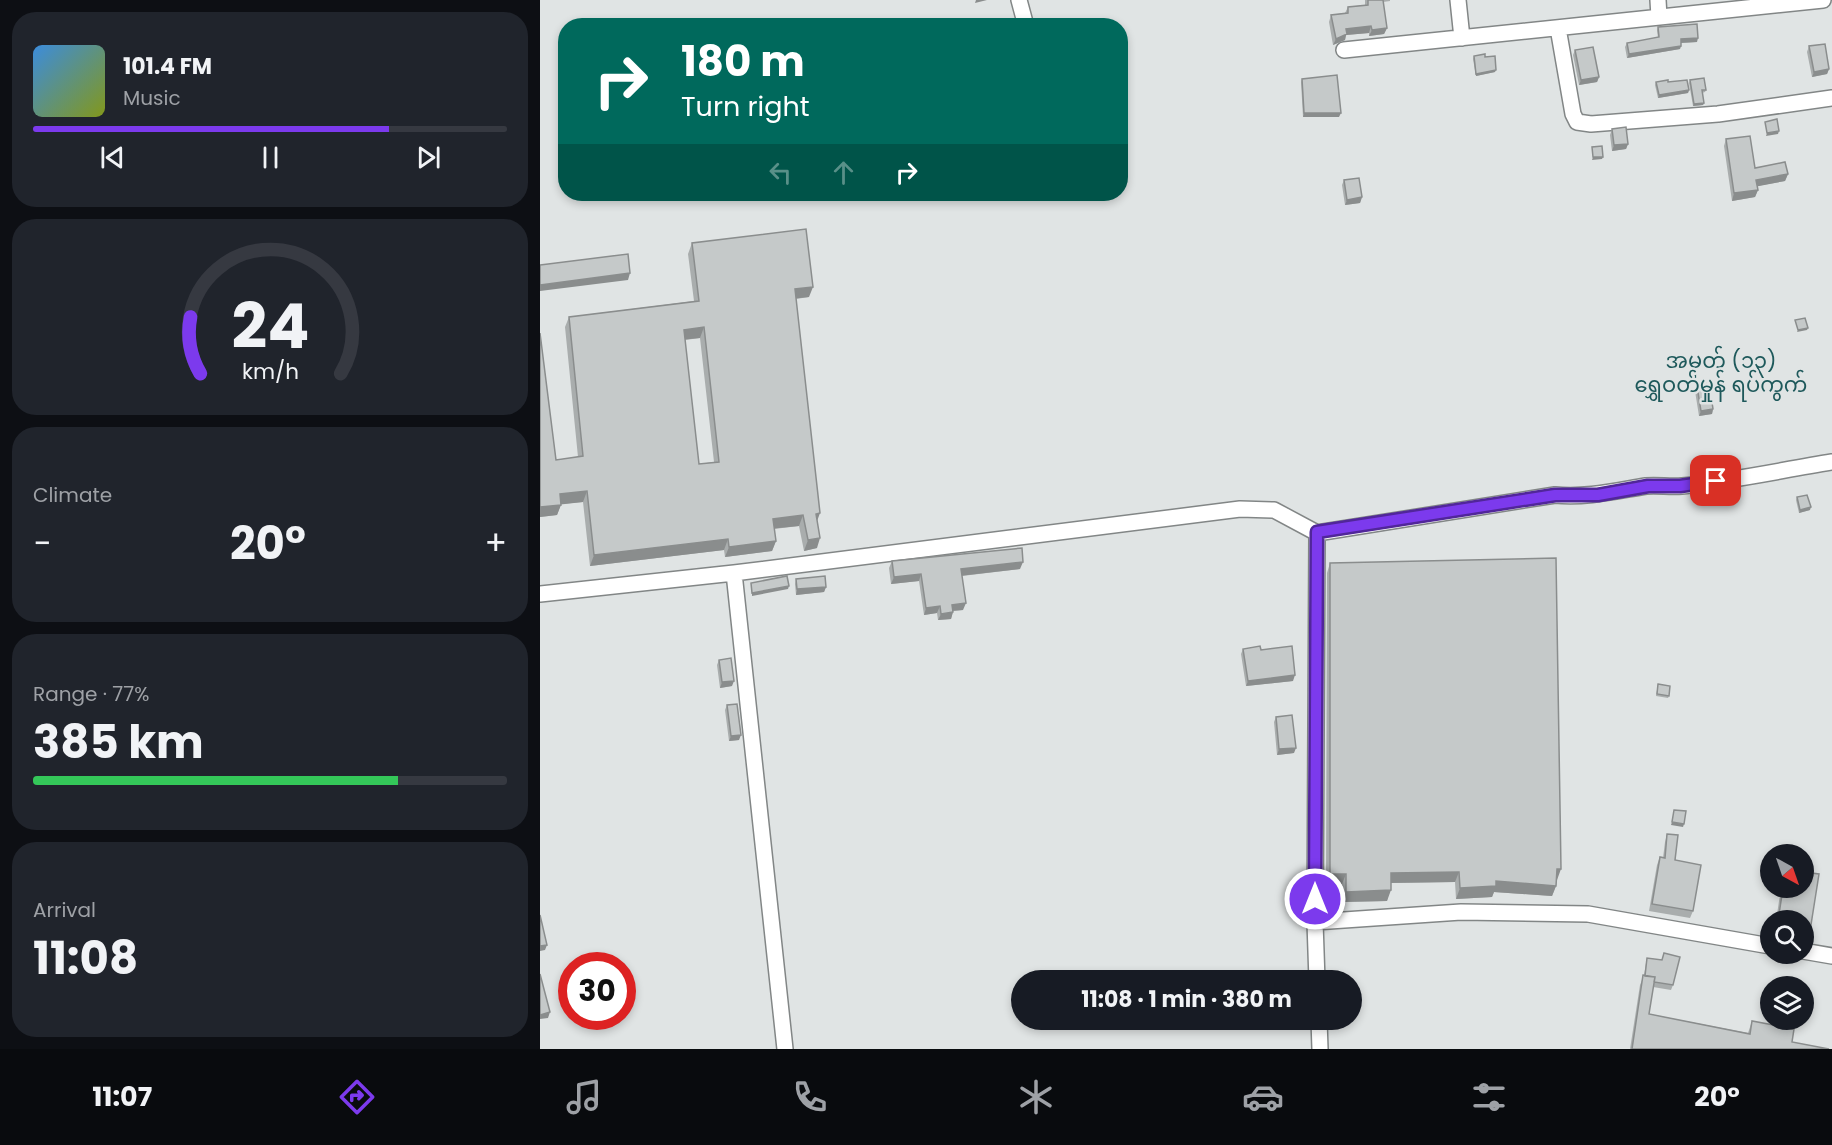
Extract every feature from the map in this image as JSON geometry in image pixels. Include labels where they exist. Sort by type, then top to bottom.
[{"type":"street","points":[[1019,0],[1024,18]]},
{"type":"street","points":[[1458,0],[1462,38]]},
{"type":"street","points":[[1658,0],[1659,17]]},
{"type":"street","points":[[1344,50],[1822,0]]},
{"type":"street","points":[[1558,28],[1573,114],[1577,122],[1591,124],[1718,114],[1832,98]]},
{"type":"street","points":[[540,594],[734,573],[1240,509],[1274,510],[1317,532],[1555,495],[1598,495],[1648,486],[1680,486],[1832,462]]},
{"type":"street","points":[[1317,532],[1317,970]]},
{"type":"street","points":[[734,573],[785,1049]]},
{"type":"street","points":[[1315,922],[1461,912],[1588,914],[1760,944]]},
{"type":"street","points":[[1814,953],[1832,956]]},
{"type":"street","points":[[1319,1030],[1320,1049]]},
{"type":"building","points":[[1368,0],[1383,0],[1387,28],[1372,30],[1371,26],[1346,29],[1347,34],[1336,39],[1331,15],[1348,13],[1348,7],[1368,5]]},
{"type":"building","points":[[1697,24],[1698,38],[1681,39],[1681,46],[1629,54],[1627,43],[1659,37],[1658,27]]},
{"type":"building","points":[[1825,44],[1829,69],[1814,72],[1809,46]]},
{"type":"building","points":[[1593,47],[1599,77],[1581,80],[1575,50]]},
{"type":"building","points":[[1485,54],[1485,57],[1495,56],[1496,70],[1476,74],[1474,56]]},
{"type":"building","points":[[1337,75],[1341,113],[1304,113],[1302,79]]},
{"type":"building","points":[[1704,78],[1706,90],[1702,90],[1704,103],[1694,104],[1690,80]]},
{"type":"building","points":[[1668,80],[1668,82],[1687,80],[1689,90],[1659,95],[1656,82]]},
{"type":"building","points":[[1777,119],[1779,131],[1767,133],[1765,122]]},
{"type":"building","points":[[1626,127],[1628,144],[1614,145],[1612,129]]},
{"type":"building","points":[[1750,136],[1755,168],[1785,162],[1788,174],[1756,180],[1758,190],[1734,193],[1726,139]]},
{"type":"building","points":[[1602,146],[1603,157],[1593,157],[1592,147]]},
{"type":"building","points":[[1359,178],[1362,197],[1347,200],[1344,180]]},
{"type":"building","points":[[806,229],[813,287],[795,289],[820,513],[816,514],[820,538],[808,540],[803,515],[773,519],[776,541],[729,547],[728,539],[594,555],[587,491],[560,494],[561,505],[540,507],[540,333],[556,460],[583,456],[569,317],[699,301],[692,243]],"holes":[[[704,327],[719,462],[699,464],[684,330]]]},
{"type":"building","points":[[628,254],[630,273],[540,285],[540,265]]},
{"type":"building","points":[[1805,318],[1808,328],[1798,330],[1795,320]]},
{"type":"building","points":[[1709,383],[1713,409],[1701,411],[1697,386]]},
{"type":"building","points":[[1807,495],[1811,507],[1800,510],[1797,497]]},
{"type":"building","points":[[1022,548],[1023,562],[961,569],[966,603],[952,605],[953,612],[941,614],[940,606],[926,608],[921,574],[894,577],[892,561]]},
{"type":"building","points":[[1556,558],[1561,869],[1557,869],[1556,886],[1496,881],[1496,886],[1460,888],[1459,872],[1391,873],[1391,890],[1346,892],[1346,874],[1330,874],[1330,563]]},
{"type":"building","points":[[787,576],[789,586],[752,593],[751,583]]},
{"type":"building","points":[[825,576],[826,587],[797,589],[796,579]]},
{"type":"building","points":[[1260,646],[1261,650],[1292,646],[1295,675],[1248,681],[1243,649]]},
{"type":"building","points":[[731,658],[734,681],[722,682],[719,660]]},
{"type":"building","points":[[1658,684],[1670,686],[1669,696],[1657,694]]},
{"type":"building","points":[[737,704],[741,735],[731,736],[727,705]]},
{"type":"building","points":[[1292,715],[1296,748],[1279,749],[1276,717]]},
{"type":"building","points":[[1674,810],[1686,811],[1684,824],[1672,822]]},
{"type":"building","points":[[1667,834],[1678,835],[1675,860],[1701,865],[1693,911],[1652,904],[1660,857],[1665,858]]},
{"type":"building","points":[[1814,873],[1819,874],[1813,910],[1780,910],[1781,898],[1814,898]]},
{"type":"building","points":[[540,915],[547,945],[540,946]]},
{"type":"building","points":[[1664,953],[1680,957],[1673,985],[1654,982],[1655,977],[1645,976],[1647,958],[1662,960]]},
{"type":"building","points":[[540,974],[550,1012],[540,1015]]},
{"type":"building","points":[[1643,975],[1655,977],[1649,1014],[1750,1034],[1752,1021],[1760,1023],[1760,1030],[1794,1030],[1792,1042],[1829,1049],[1632,1049]]},
{"type":"district","name":"အမှတ် (၁၃) ရွှေဝတ်မှုန် ရပ်ကွက်","points":[[1721,372]]},
{"type":"route","points":[[1315,899],[1317,532],[1555,495],[1569,497],[1586,494],[1598,495],[1648,486],[1680,486],[1716,481]]}]
